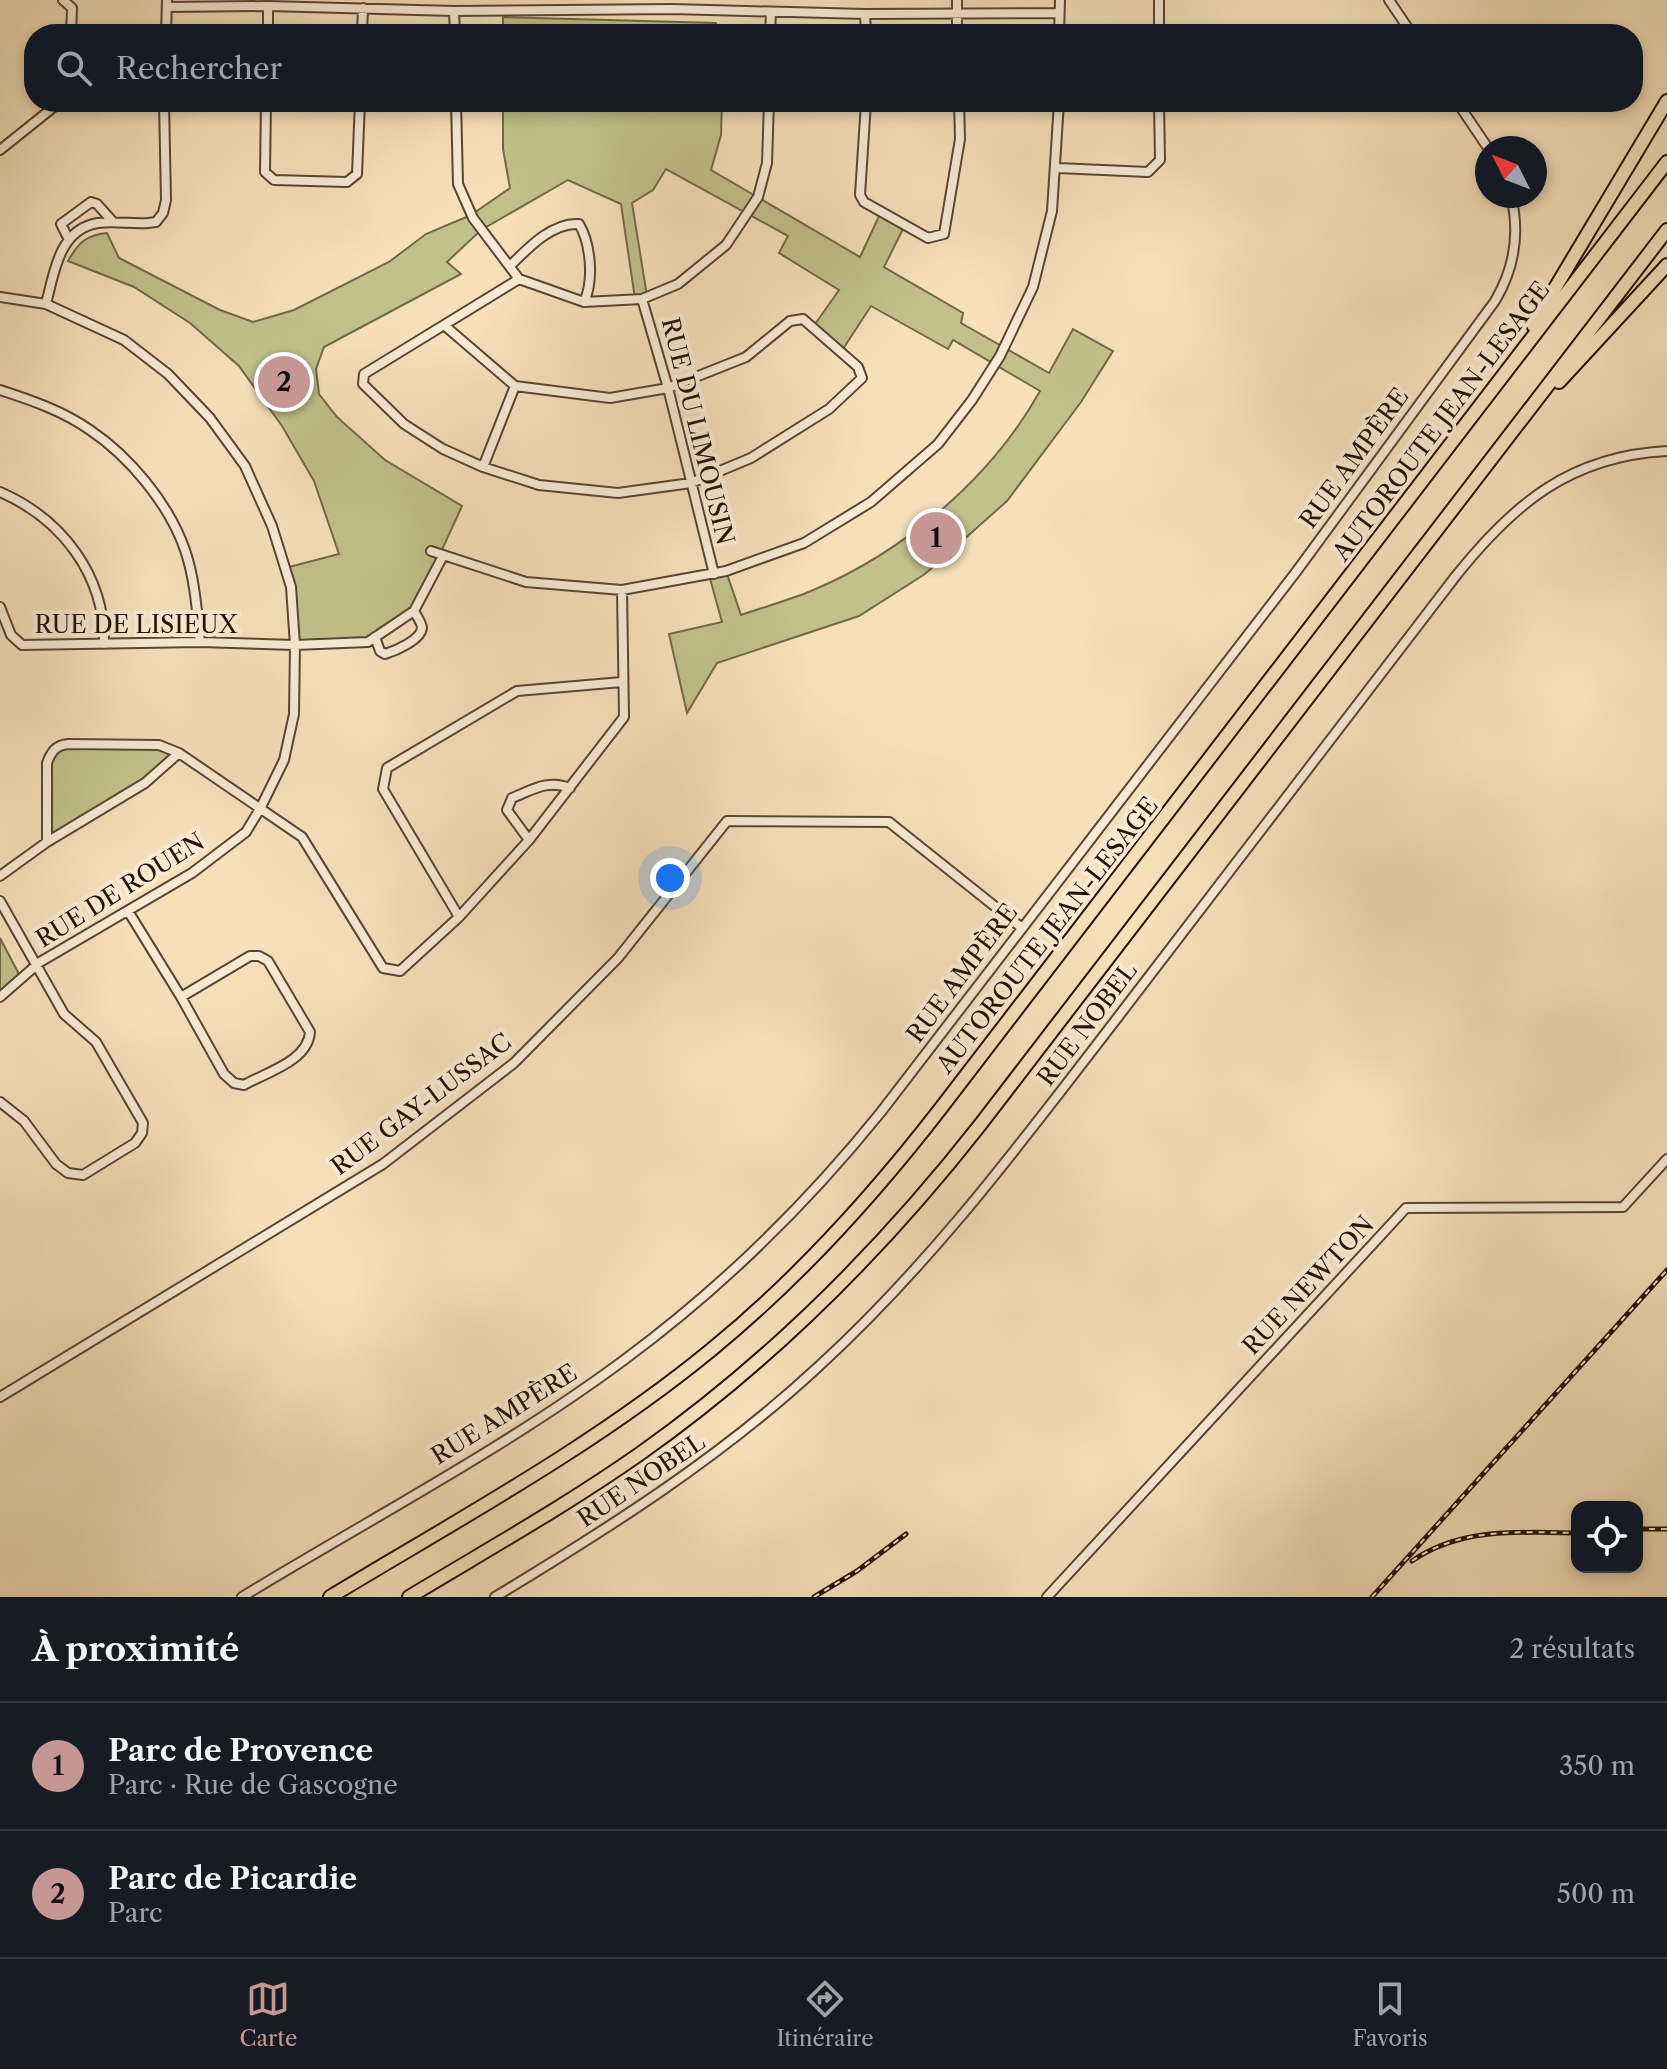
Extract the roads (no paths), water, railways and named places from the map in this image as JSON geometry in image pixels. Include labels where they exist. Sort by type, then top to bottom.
[{"type":"highway","points":[[1491,392],[1667,101]]},
{"type":"highway","name":"AUTOROUTE JEAN-LESAGE","points":[[330,1597],[559,1458],[640,1404],[735,1330],[832,1237],[891,1171],[941,1108],[1667,162]]},
{"type":"highway","points":[[409,1597],[582,1492],[682,1423],[780,1342],[874,1251],[973,1135],[1667,230]]},
{"type":"highway","points":[[1513,431],[1667,265]]},
{"type":"street","points":[[63,0],[72,8],[71,24]]},
{"type":"street","points":[[957,0],[957,24]]},
{"type":"street","points":[[1059,24],[1060,0]]},
{"type":"street","points":[[1159,0],[1159,24]]},
{"type":"street","points":[[1389,0],[1405,24]]},
{"type":"street","points":[[166,24],[167,4],[454,11],[672,4],[771,12],[1059,13]]},
{"type":"street","points":[[268,6],[268,24]]},
{"type":"street","points":[[362,24],[363,8]]},
{"type":"street","points":[[454,11],[455,24]]},
{"type":"street","points":[[770,24],[771,12]]},
{"type":"street","points":[[865,14],[866,24]]},
{"type":"street","points":[[0,150],[48,112]]},
{"type":"street","points":[[46,304],[58,258],[68,238],[93,223],[156,222],[163,213],[166,200],[164,112]]},
{"type":"street","points":[[266,112],[265,172],[274,180],[347,182],[357,174],[360,112]]},
{"type":"street","points":[[456,112],[458,184],[473,218],[519,279],[584,302],[642,299],[678,284],[726,245],[755,202],[767,163],[769,112]]},
{"type":"street","points":[[865,112],[860,195],[864,202],[928,238],[944,234],[960,139],[959,112]]},
{"type":"street","points":[[431,551],[526,582],[622,590],[714,574],[804,543],[871,502],[938,444],[972,400],[1000,356],[1033,287],[1052,211],[1059,112]]},
{"type":"street","points":[[1057,168],[1148,172],[1160,160],[1159,112]]},
{"type":"street","points":[[1464,112],[1480,136]]},
{"type":"street","points":[[68,238],[61,224],[91,202],[97,204],[113,222]]},
{"type":"street","name":"RUE AMPÈRE","points":[[242,1597],[570,1398],[638,1350],[705,1295],[795,1210],[851,1148],[1022,928],[1296,572],[1495,301],[1506,279],[1515,247],[1513,208]]},
{"type":"street","points":[[510,266],[555,229],[579,224],[586,236],[590,289],[584,302]]},
{"type":"street","points":[[444,325],[515,386],[610,398],[668,388],[746,357],[790,321],[803,319],[858,367],[862,378],[829,409],[751,458],[691,483],[618,493],[539,485],[483,467],[443,449],[404,424],[363,384],[364,374],[519,279]]},
{"type":"street","name":"RUE DE ROUEN","points":[[0,297],[46,304],[124,340],[168,374],[210,418],[245,466],[272,526],[291,587],[295,645],[294,714],[284,760],[246,832],[192,873],[37,965],[0,997]]},
{"type":"street","name":"RUE DU LIMOUSIN","points":[[642,299],[668,388],[714,574]]},
{"type":"street","points":[[483,467],[515,386]]},
{"type":"street","points":[[0,390],[39,403],[91,430],[133,467],[163,508],[185,550],[200,642]]},
{"type":"street","name":"RUE NOBEL","points":[[495,1597],[633,1512],[726,1446],[815,1370],[911,1275],[1001,1168],[1455,577],[1501,523],[1535,495],[1574,474],[1618,459],[1667,451]]},
{"type":"street","points":[[0,492],[23,502],[62,534],[69,544],[90,575],[104,618],[104,644]]},
{"type":"street","points":[[414,611],[422,625],[421,632],[395,651],[385,654],[380,651],[375,637],[414,611],[443,556]]},
{"type":"street","points":[[47,842],[47,763],[51,753],[61,745],[159,745],[179,753],[302,837],[383,968],[400,971],[459,917],[529,840],[624,717],[622,590]]},
{"type":"street","name":"RUE DE LISIEUX","points":[[0,607],[11,635],[22,645],[200,642],[295,645],[368,642],[375,637]]},
{"type":"street","points":[[459,917],[383,789],[387,768],[517,691],[622,682]]},
{"type":"street","points":[[0,876],[47,842],[145,783],[179,753]]},
{"type":"street","points":[[529,840],[507,810],[512,798],[545,784],[558,783],[570,788]]},
{"type":"street","name":"RUE GAY-LUSSAC","points":[[0,1397],[383,1164],[514,1063],[618,958],[727,821],[889,822],[1022,928]]},
{"type":"street","points":[[0,901],[64,1014],[96,1042],[143,1123],[142,1133],[135,1143],[83,1175],[68,1173],[56,1164],[24,1121],[0,1102]]},
{"type":"street","points":[[128,911],[224,1074],[234,1083],[244,1085],[303,1053],[309,1043],[310,1032],[268,961],[259,956],[250,956],[181,997]]},
{"type":"street","name":"RUE NEWTON","points":[[1047,1597],[1406,1208],[1623,1207],[1667,1159]]},
{"type":"railway","points":[[1372,1597],[1667,1270]]},
{"type":"railway","points":[[1643,1529],[1667,1529]]},
{"type":"railway","points":[[1412,1561],[1450,1542],[1471,1537],[1513,1532],[1571,1533]]},
{"type":"railway","points":[[814,1597],[857,1571],[906,1534]]},
{"type":"place","name":"Parc de Picardie","points":[[284,382]]},
{"type":"place","name":"Parc de Provence","points":[[936,538]]}]
